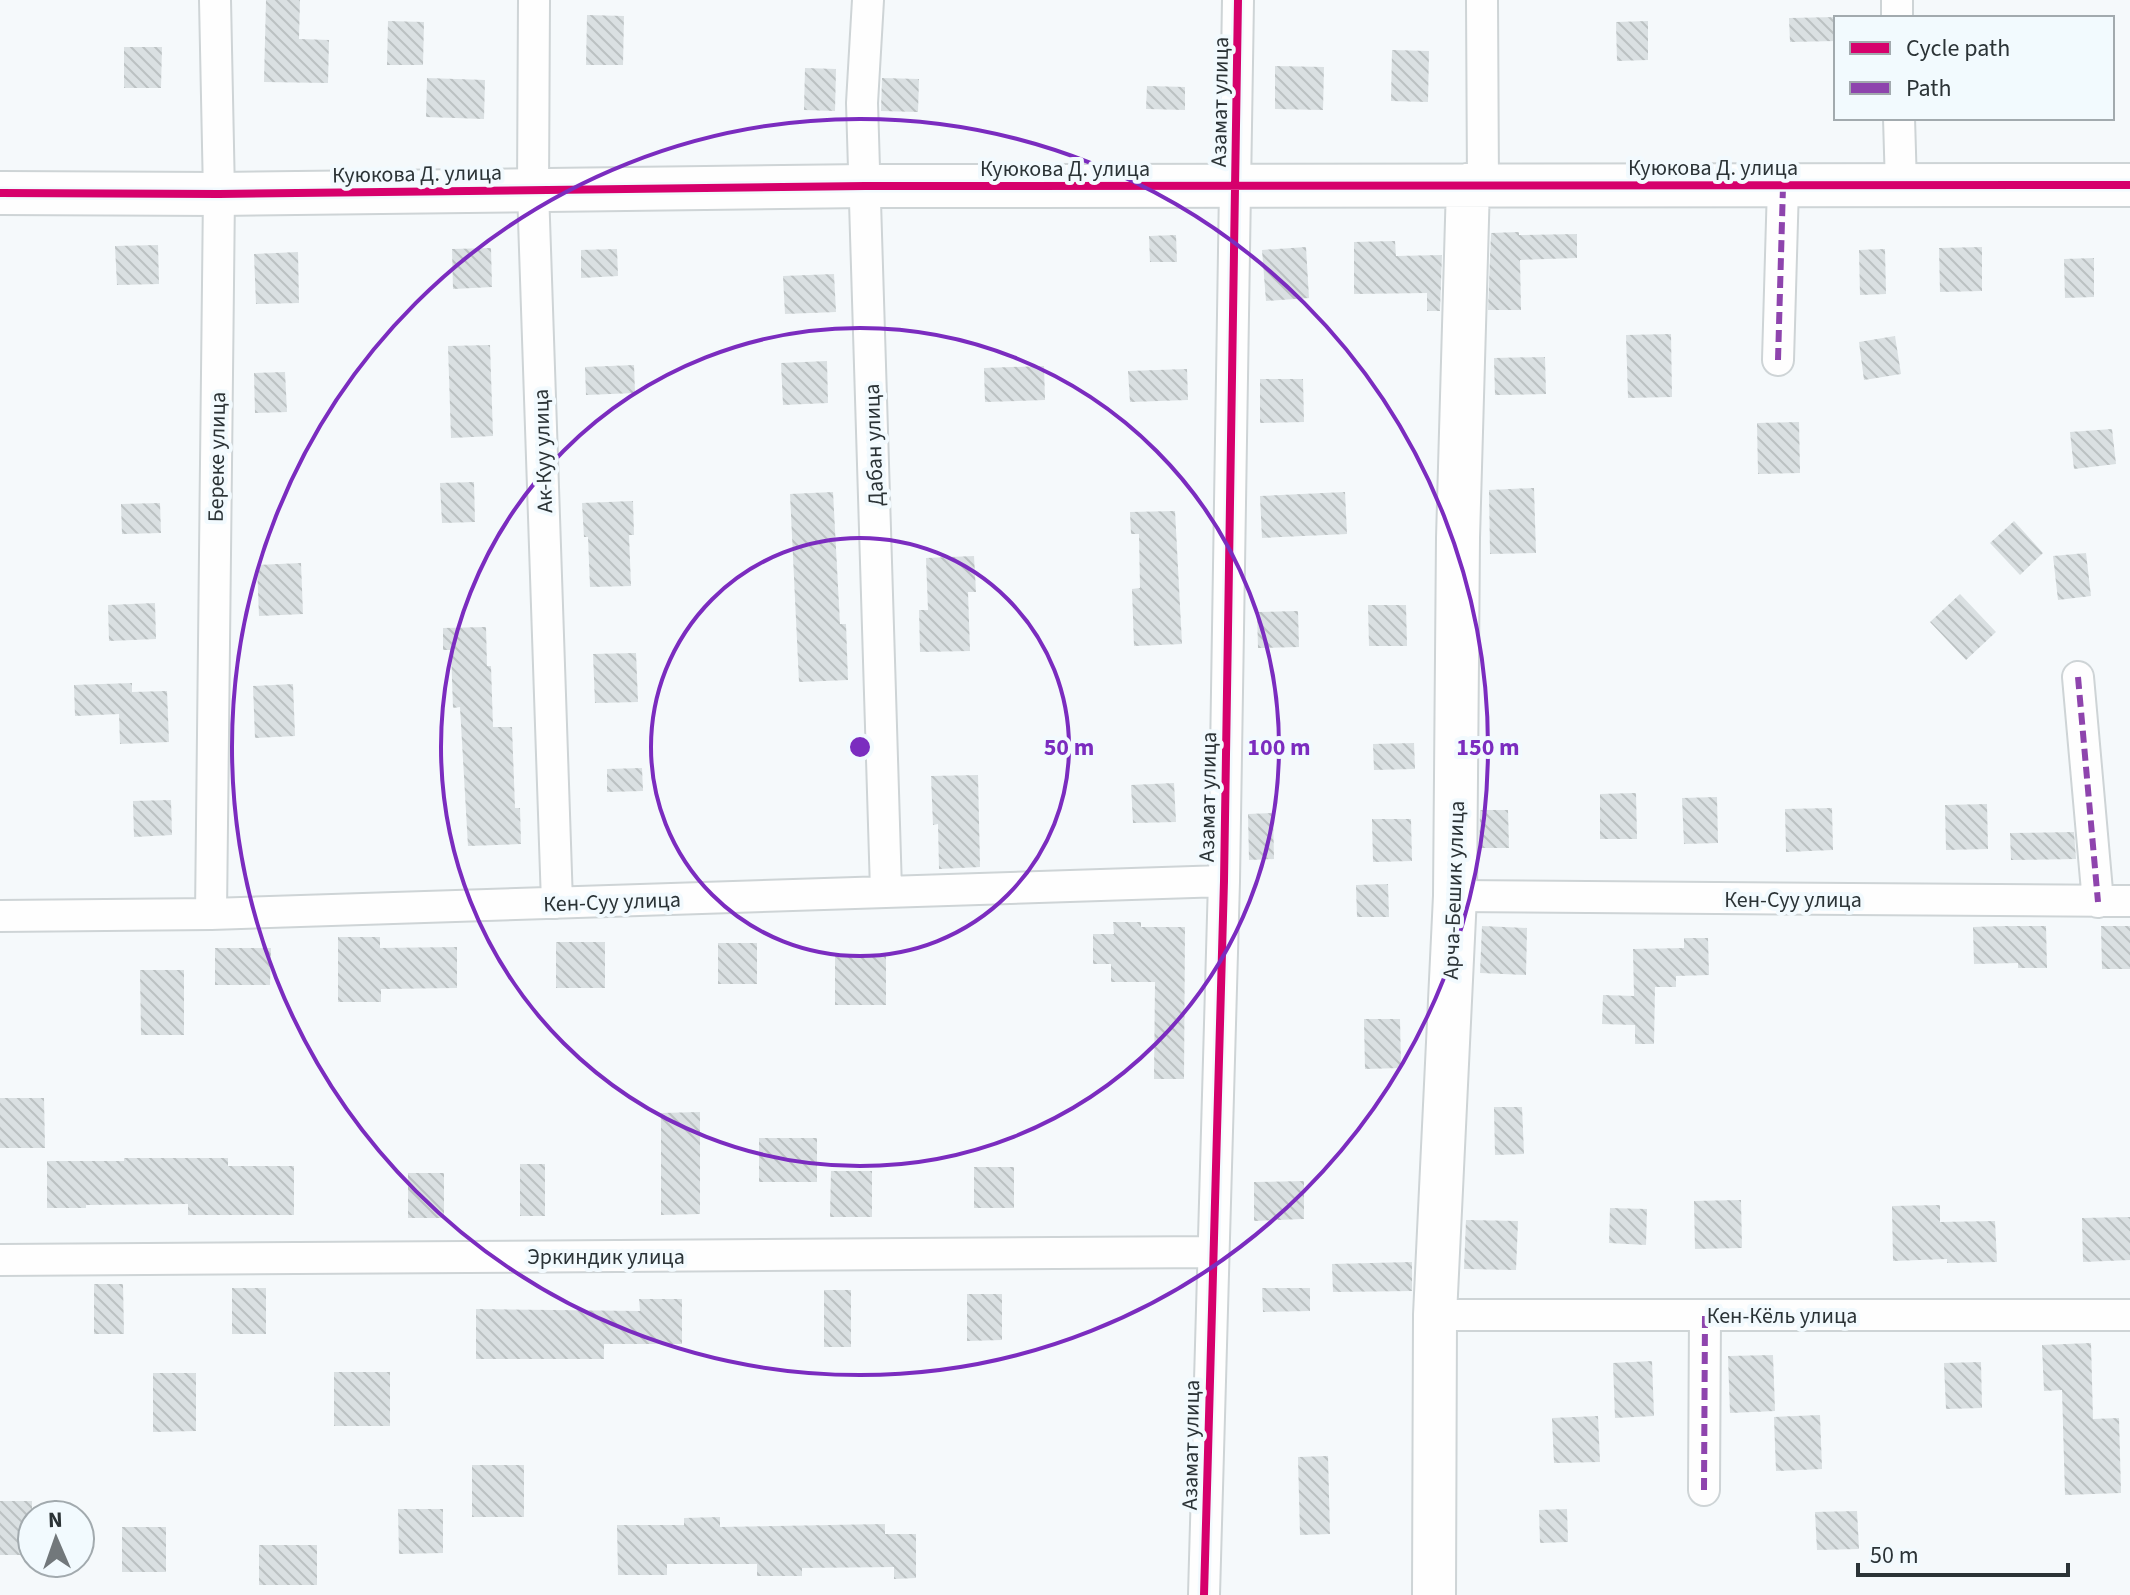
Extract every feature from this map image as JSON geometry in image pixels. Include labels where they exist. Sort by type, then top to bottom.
[{"type":"street","name":"Береке улица","points":[[211,914],[219,194],[215,0]]},
{"type":"street","name":"Ак-Куу улица","points":[[534,0],[533,190],[557,903]]},
{"type":"street","name":"Дабан улица","points":[[868,0],[862,103],[886,890]]},
{"type":"street","name":"Азамат улица","points":[[1204,1595],[1224,881],[1238,0]]},
{"type":"street","points":[[1476,185],[1482,0]]},
{"type":"street","points":[[1899,120],[1901,186]]},
{"type":"street","name":"Арча-Бешик улица","points":[[1434,1595],[1435,1315],[1455,896],[1458,538],[1476,185]]},
{"type":"street","name":"Куюкова Д. улица","points":[[0,193],[219,194],[865,186],[2130,185]]},
{"type":"street","points":[[1778,360],[1783,186]]},
{"type":"street","points":[[2078,677],[2098,902]]},
{"type":"street","name":"Кен-Суу улица","points":[[0,916],[211,914],[1224,881]]},
{"type":"street","name":"Кен-Суу улица","points":[[1455,896],[2130,901]]},
{"type":"street","name":"Эркиндик улица","points":[[0,1260],[1213,1252]]},
{"type":"street","name":"Кен-Кёль улица","points":[[1435,1315],[2130,1315]]},
{"type":"street","points":[[1704,1490],[1705,1315]]},
{"type":"building","points":[[266,0],[300,0],[299,39],[329,40],[328,83],[264,82]]},
{"type":"building","points":[[587,15],[624,16],[623,65],[586,65]]},
{"type":"building","points":[[1834,17],[1834,41],[1790,42],[1789,18]]},
{"type":"building","points":[[388,21],[424,22],[423,65],[387,65]]},
{"type":"building","points":[[1648,21],[1648,60],[1617,61],[1616,22]]},
{"type":"building","points":[[124,47],[162,47],[161,88],[124,88]]},
{"type":"building","points":[[1392,50],[1429,51],[1428,102],[1391,101]]},
{"type":"building","points":[[1275,66],[1324,67],[1323,110],[1275,109]]},
{"type":"building","points":[[805,68],[836,69],[835,111],[804,110]]},
{"type":"building","points":[[427,78],[485,80],[484,119],[426,117]]},
{"type":"building","points":[[882,78],[919,79],[918,112],[881,111]]},
{"type":"building","points":[[1147,86],[1185,87],[1185,110],[1146,109]]},
{"type":"building","points":[[1519,232],[1519,235],[1577,234],[1577,258],[1520,260],[1521,310],[1488,310],[1491,233]]},
{"type":"building","points":[[1176,235],[1177,262],[1150,262],[1149,236]]},
{"type":"building","points":[[1395,241],[1396,256],[1442,255],[1440,311],[1427,311],[1427,293],[1354,294],[1354,242]]},
{"type":"building","points":[[158,245],[159,284],[117,285],[115,246]]},
{"type":"building","points":[[1306,247],[1309,298],[1266,301],[1262,250]]},
{"type":"building","points":[[1982,247],[1982,291],[1940,292],[1939,248]]},
{"type":"building","points":[[491,248],[492,287],[453,289],[452,249]]},
{"type":"building","points":[[617,249],[618,276],[581,278],[581,250]]},
{"type":"building","points":[[1885,249],[1886,294],[1860,295],[1859,250]]},
{"type":"building","points":[[298,252],[299,303],[256,304],[254,254]]},
{"type":"building","points":[[2094,258],[2094,297],[2065,298],[2064,259]]},
{"type":"building","points":[[834,274],[836,312],[785,314],[783,276]]},
{"type":"building","points":[[1671,334],[1672,397],[1628,398],[1626,335]]},
{"type":"building","points":[[1895,336],[1901,374],[1864,380],[1859,342]]},
{"type":"building","points":[[490,345],[493,436],[451,438],[448,346]]},
{"type":"building","points":[[1545,357],[1546,394],[1495,395],[1494,358]]},
{"type":"building","points":[[827,361],[828,403],[783,405],[781,363]]},
{"type":"building","points":[[634,365],[635,393],[586,395],[585,367]]},
{"type":"building","points":[[1044,366],[1045,400],[985,402],[984,368]]},
{"type":"building","points":[[1187,369],[1188,400],[1130,402],[1128,371]]},
{"type":"building","points":[[285,372],[287,412],[255,413],[254,373]]},
{"type":"building","points":[[1260,379],[1303,379],[1304,422],[1260,423]]},
{"type":"building","points":[[1799,422],[1800,473],[1758,474],[1757,423]]},
{"type":"building","points":[[2112,429],[2116,464],[2074,469],[2070,432]]},
{"type":"building","points":[[474,482],[475,522],[442,523],[440,483]]},
{"type":"building","points":[[1534,488],[1536,553],[1490,554],[1489,490]]},
{"type":"building","points":[[833,492],[840,624],[846,624],[848,680],[799,682],[790,494]]},
{"type":"building","points":[[1345,492],[1347,534],[1262,538],[1260,496]]},
{"type":"building","points":[[633,501],[634,535],[629,535],[631,586],[590,587],[588,537],[584,537],[582,503]]},
{"type":"building","points":[[160,503],[161,533],[122,534],[121,504]]},
{"type":"building","points":[[1175,511],[1182,644],[1134,646],[1132,589],[1140,588],[1139,534],[1131,534],[1130,512]]},
{"type":"building","points":[[2014,521],[2043,553],[2020,575],[1990,543]]},
{"type":"building","points":[[2086,553],[2091,596],[2058,600],[2053,556]]},
{"type":"building","points":[[974,556],[976,592],[968,592],[970,651],[920,652],[919,610],[928,610],[926,558]]},
{"type":"building","points":[[301,563],[303,614],[259,616],[257,565]]},
{"type":"building","points":[[1960,594],[1996,632],[1966,660],[1930,622]]},
{"type":"building","points":[[155,603],[156,639],[109,641],[108,605]]},
{"type":"building","points":[[1368,605],[1406,605],[1407,646],[1369,646]]},
{"type":"building","points":[[1298,611],[1299,647],[1258,648],[1257,612]]},
{"type":"building","points":[[486,627],[493,727],[512,727],[515,808],[520,808],[521,844],[468,846],[460,707],[453,708],[451,650],[443,650],[443,628]]},
{"type":"building","points":[[636,653],[638,702],[595,703],[593,654]]},
{"type":"building","points":[[132,683],[132,692],[167,691],[169,742],[120,744],[119,714],[75,716],[74,685]]},
{"type":"building","points":[[293,684],[295,736],[255,738],[253,686]]},
{"type":"building","points":[[1414,743],[1415,769],[1374,770],[1373,744]]},
{"type":"building","points":[[642,768],[643,791],[607,792],[607,769]]},
{"type":"building","points":[[978,775],[980,867],[939,869],[938,824],[933,825],[931,776]]},
{"type":"building","points":[[1174,783],[1176,822],[1133,823],[1131,785]]},
{"type":"building","points":[[1636,793],[1637,839],[1600,839],[1600,794]]},
{"type":"building","points":[[1717,797],[1718,843],[1684,844],[1682,798]]},
{"type":"building","points":[[171,800],[172,835],[134,837],[133,801]]},
{"type":"building","points":[[1987,804],[1988,849],[1946,850],[1945,805]]},
{"type":"building","points":[[1832,808],[1833,850],[1786,852],[1785,809]]},
{"type":"building","points":[[1480,810],[1508,810],[1509,848],[1479,848]]},
{"type":"building","points":[[1273,813],[1274,859],[1249,860],[1248,814]]},
{"type":"building","points":[[1372,819],[1411,819],[1412,861],[1373,862]]},
{"type":"building","points":[[2074,832],[2076,859],[2011,860],[2010,833]]},
{"type":"building","points":[[1388,884],[1389,917],[1357,917],[1356,885]]},
{"type":"building","points":[[1113,922],[1141,922],[1141,927],[1185,927],[1184,1079],[1154,1079],[1155,982],[1111,982],[1111,964],[1093,964],[1093,934],[1114,934]]},
{"type":"building","points":[[1482,926],[1527,928],[1526,975],[1480,973]]},
{"type":"building","points":[[2046,926],[2047,968],[2018,968],[2018,963],[1974,964],[1973,927]]},
{"type":"building","points":[[2101,926],[2130,926],[2130,969],[2102,969]]},
{"type":"building","points":[[338,937],[380,937],[380,948],[457,947],[457,988],[381,989],[381,1002],[338,1002]]},
{"type":"building","points":[[1684,938],[1708,938],[1709,975],[1676,976],[1676,987],[1655,987],[1654,1044],[1635,1044],[1635,1025],[1602,1024],[1603,995],[1634,996],[1633,949],[1684,948]]},
{"type":"building","points":[[556,942],[605,942],[605,988],[556,988]]},
{"type":"building","points":[[718,943],[757,943],[757,984],[718,984]]},
{"type":"building","points":[[215,948],[271,948],[270,985],[215,985]]},
{"type":"building","points":[[835,956],[886,956],[886,1005],[835,1005]]},
{"type":"building","points":[[140,970],[184,970],[184,1035],[141,1035]]},
{"type":"building","points":[[1364,1019],[1400,1019],[1401,1068],[1365,1069]]},
{"type":"building","points":[[0,1098],[44,1098],[45,1148],[0,1148]]},
{"type":"building","points":[[1494,1107],[1522,1107],[1524,1154],[1495,1155]]},
{"type":"building","points":[[700,1112],[700,1214],[661,1215],[661,1113]]},
{"type":"building","points":[[759,1138],[817,1138],[817,1182],[759,1182]]},
{"type":"building","points":[[124,1158],[228,1158],[228,1166],[294,1166],[294,1215],[188,1215],[188,1204],[47,1208],[47,1161],[124,1161]]},
{"type":"building","points":[[520,1164],[545,1164],[545,1216],[520,1216]]},
{"type":"building","points":[[974,1167],[1014,1167],[1014,1208],[974,1208]]},
{"type":"building","points":[[831,1171],[872,1171],[872,1217],[830,1217]]},
{"type":"building","points":[[408,1173],[444,1173],[444,1218],[408,1218]]},
{"type":"building","points":[[1304,1181],[1304,1219],[1254,1221],[1254,1182]]},
{"type":"building","points":[[1741,1200],[1742,1248],[1695,1249],[1694,1201]]},
{"type":"building","points":[[1940,1205],[1940,1222],[1995,1221],[1997,1262],[1947,1263],[1947,1259],[1893,1261],[1892,1206]]},
{"type":"building","points":[[1610,1208],[1647,1209],[1646,1245],[1609,1243]]},
{"type":"building","points":[[2130,1217],[2130,1260],[2083,1262],[2082,1218]]},
{"type":"building","points":[[1466,1220],[1518,1221],[1516,1270],[1464,1269]]},
{"type":"building","points":[[1412,1262],[1412,1291],[1333,1292],[1332,1264]]},
{"type":"building","points":[[94,1284],[123,1284],[124,1334],[94,1334]]},
{"type":"building","points":[[232,1288],[266,1288],[266,1334],[232,1334]]},
{"type":"building","points":[[1262,1288],[1310,1288],[1310,1311],[1263,1312]]},
{"type":"building","points":[[824,1290],[851,1290],[851,1347],[824,1347]]},
{"type":"building","points":[[967,1294],[1002,1294],[1002,1340],[967,1341]]},
{"type":"building","points":[[639,1299],[682,1299],[682,1344],[604,1344],[604,1359],[476,1359],[476,1309],[640,1311]]},
{"type":"building","points":[[2091,1343],[2093,1419],[2119,1418],[2121,1493],[2065,1495],[2062,1390],[2044,1391],[2042,1345]]},
{"type":"building","points":[[1773,1355],[1775,1411],[1730,1413],[1728,1356]]},
{"type":"building","points":[[1652,1361],[1654,1416],[1615,1418],[1613,1363]]},
{"type":"building","points":[[1981,1362],[1982,1408],[1946,1409],[1944,1363]]},
{"type":"building","points":[[334,1372],[390,1372],[390,1426],[334,1426]]},
{"type":"building","points":[[153,1373],[196,1373],[196,1431],[153,1432]]},
{"type":"building","points":[[1820,1415],[1822,1469],[1776,1471],[1774,1417]]},
{"type":"building","points":[[1598,1416],[1600,1462],[1554,1463],[1552,1418]]},
{"type":"building","points":[[1328,1456],[1330,1534],[1300,1535],[1298,1457]]},
{"type":"building","points":[[472,1465],[524,1465],[524,1517],[472,1517]]},
{"type":"building","points":[[0,1501],[16,1501],[16,1555],[0,1555]]},
{"type":"building","points":[[398,1509],[443,1509],[443,1553],[399,1554]]},
{"type":"building","points":[[1567,1509],[1568,1542],[1540,1543],[1539,1510]]},
{"type":"building","points":[[1857,1511],[1859,1549],[1817,1550],[1815,1512]]},
{"type":"building","points":[[720,1517],[720,1527],[885,1524],[885,1534],[916,1534],[916,1578],[894,1579],[894,1567],[802,1568],[802,1576],[757,1576],[757,1564],[667,1564],[667,1575],[618,1575],[617,1525],[684,1525],[684,1518]]},
{"type":"building","points":[[122,1527],[166,1527],[166,1572],[122,1572]]},
{"type":"building","points":[[259,1545],[317,1545],[317,1585],[259,1585]]},
{"type":"marked path","points":[[1778,360],[1783,186]]},
{"type":"marked path","points":[[2078,677],[2098,902]]},
{"type":"marked path","points":[[1704,1490],[1705,1315]]},
{"type":"cycle path","points":[[1204,1595],[1224,881],[1238,0]]},
{"type":"cycle path","points":[[0,193],[219,194],[865,186],[2130,185]]}]
